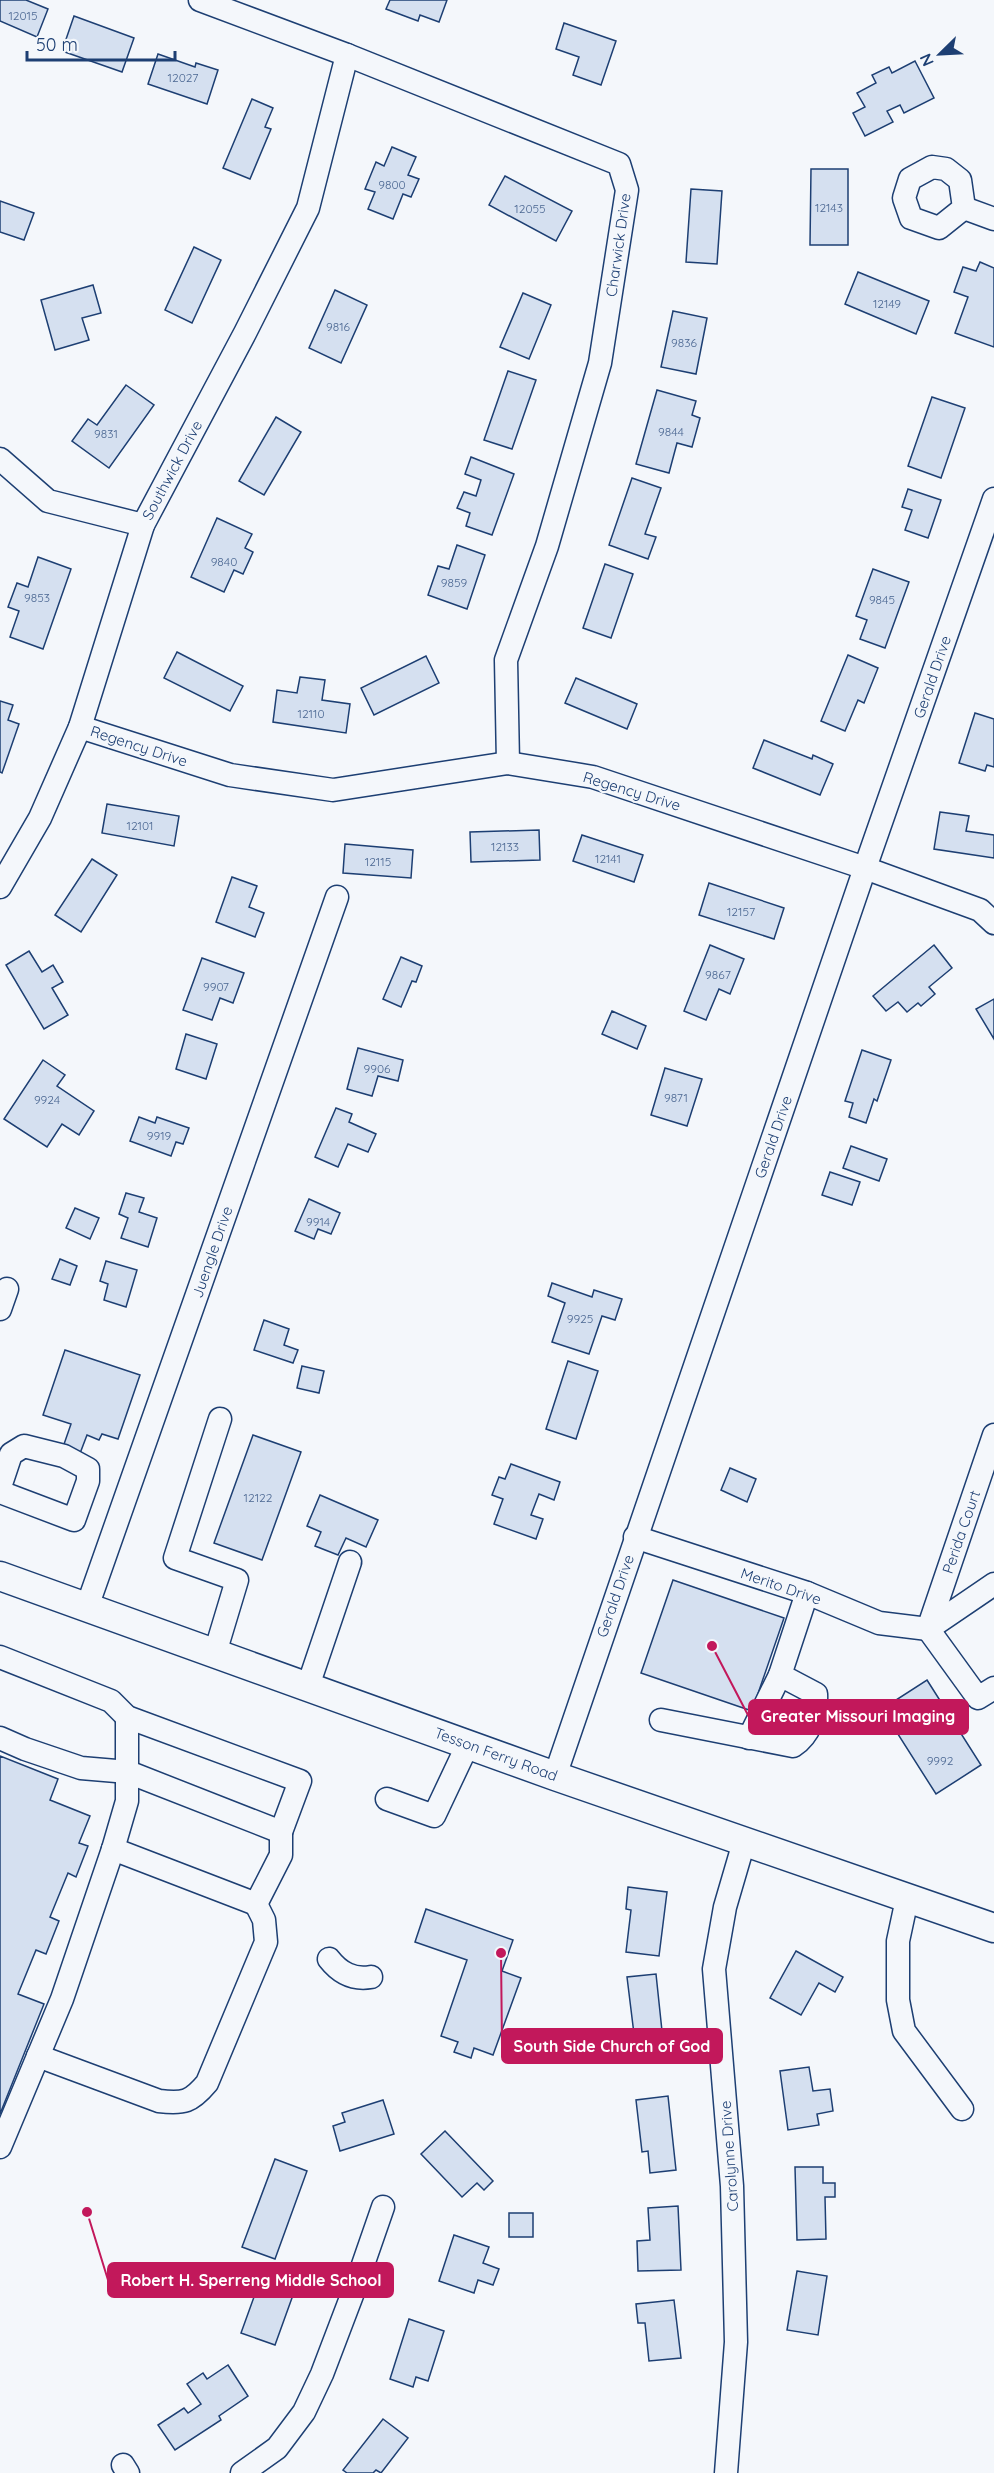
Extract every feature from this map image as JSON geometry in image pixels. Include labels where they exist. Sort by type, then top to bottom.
[{"type":"main road","name":"Tesson Ferry Road","points":[[0,1576],[555,1776],[994,1928]]},
{"type":"street","name":"Charwick Drive","points":[[200,0],[347,55],[619,164],[627,190],[600,363],[547,546],[506,660],[508,763]]},
{"type":"street","name":"Southwick Drive","points":[[0,888],[40,818],[80,727],[143,525],[245,333],[308,208],[347,55]]},
{"type":"street","points":[[964,208],[994,219]]},
{"type":"street","points":[[0,459],[48,501],[143,525]]},
{"type":"street","name":"Gerald Drive","points":[[555,1776],[865,867],[994,499]]},
{"type":"street","name":"Regency Drive","points":[[80,727],[230,775],[333,790],[508,763],[593,777],[865,867],[980,910],[994,923]]},
{"type":"street","name":"Juengle Drive","points":[[87,1607],[337,897]]},
{"type":"street","points":[[215,1653],[237,1580],[175,1558],[219,1419]]},
{"type":"street","name":"Perida Court","points":[[928,1629],[994,1435]]},
{"type":"street","points":[[0,1487],[11,1454],[24,1446],[64,1456],[88,1469],[88,1481],[74,1520],[0,1492]]},
{"type":"street","name":"Merito Drive","points":[[635,1537],[807,1593],[879,1623],[928,1629]]},
{"type":"street","points":[[308,1686],[350,1562]]},
{"type":"street","points":[[993,1586],[928,1629],[978,1698],[994,1688]]},
{"type":"street","points":[[749,1738],[780,1675],[807,1593]]},
{"type":"street","points":[[0,1657],[111,1701],[127,1717],[300,1781],[281,1832],[280,1855],[256,1904]]},
{"type":"street","points":[[661,1720],[793,1746],[804,1739],[817,1707],[816,1694],[780,1675]]},
{"type":"street","points":[[0,2147],[62,1999],[113,1849],[127,1801],[129,1772],[127,1717]]},
{"type":"street","points":[[0,1738],[81,1768],[129,1772],[281,1832]]},
{"type":"street","points":[[387,1799],[434,1815],[468,1744]]},
{"type":"street","name":"Carolynne Drive","points":[[726,2473],[736,2342],[732,2186],[714,1969],[725,1907],[744,1842]]},
{"type":"street","points":[[38,2056],[159,2101],[178,2103],[195,2097],[207,2083],[266,1942],[264,1920],[256,1904],[113,1849]]},
{"type":"street","points":[[907,1899],[897,1941],[898,2000],[904,2031],[962,2109]]},
{"type":"street","points":[[329,1959],[336,1968],[349,1976],[371,1977]]},
{"type":"street","points":[[242,2473],[277,2448],[304,2412],[322,2374],[382,2207]]},
{"type":"building","points":[[0,0],[26,0],[48,9],[37,37],[0,21]]},
{"type":"building","points":[[390,0],[447,0],[439,22],[420,15],[418,21],[386,9]]},
{"type":"building","points":[[74,16],[134,38],[122,72],[62,51]]},
{"type":"building","points":[[564,23],[616,41],[601,85],[573,75],[579,57],[556,49]]},
{"type":"building","points":[[158,54],[195,67],[196,63],[218,70],[207,104],[148,84]]},
{"type":"building","points":[[915,61],[934,98],[904,113],[900,105],[887,111],[893,122],[865,136],[853,113],[865,107],[857,93],[876,83],[872,75],[889,67],[892,73]]},
{"type":"building","points":[[252,99],[273,108],[265,127],[271,129],[250,179],[223,168]]},
{"type":"building","points":[[392,147],[416,157],[408,175],[419,179],[411,197],[403,194],[393,219],[368,209],[375,192],[365,189],[376,162],[384,166]]},
{"type":"building","points":[[811,169],[848,169],[848,245],[810,245]]},
{"type":"building","points":[[505,176],[572,211],[556,241],[489,205]]},
{"type":"building","points":[[691,189],[722,191],[717,264],[686,262]]},
{"type":"building","points":[[0,201],[34,213],[24,240],[0,232]]},
{"type":"building","points":[[194,247],[221,260],[192,323],[165,310]]},
{"type":"building","points":[[980,262],[994,268],[994,347],[955,333],[968,297],[954,292],[963,267],[976,271]]},
{"type":"building","points":[[858,272],[929,301],[916,334],[845,304]]},
{"type":"building","points":[[93,285],[101,313],[82,318],[89,340],[55,350],[41,300]]},
{"type":"building","points":[[335,290],[367,305],[341,363],[309,348]]},
{"type":"building","points":[[523,293],[551,305],[529,359],[500,347]]},
{"type":"building","points":[[673,311],[707,318],[696,374],[661,367]]},
{"type":"building","points":[[508,371],[536,380],[512,449],[484,440]]},
{"type":"building","points":[[126,385],[154,405],[109,468],[72,441],[88,419],[97,425]]},
{"type":"building","points":[[657,390],[696,401],[692,415],[700,418],[692,447],[677,443],[669,473],[636,464]]},
{"type":"building","points":[[932,397],[965,408],[941,478],[908,466]]},
{"type":"building","points":[[276,417],[301,432],[264,495],[239,481]]},
{"type":"building","points":[[471,457],[514,474],[492,535],[466,526],[470,513],[457,508],[464,492],[476,496],[481,480],[465,474]]},
{"type":"building","points":[[632,478],[661,488],[645,534],[656,537],[648,559],[609,545]]},
{"type":"building","points":[[908,489],[941,500],[928,538],[905,530],[912,510],[902,507]]},
{"type":"building","points":[[217,518],[252,534],[245,548],[253,552],[243,574],[234,570],[224,592],[191,577]]},
{"type":"building","points":[[457,545],[485,555],[467,609],[428,595],[438,566],[449,569]]},
{"type":"building","points":[[38,557],[71,569],[43,649],[10,637],[19,611],[8,607],[17,583],[28,587]]},
{"type":"building","points":[[605,564],[633,574],[611,638],[583,628]]},
{"type":"building","points":[[873,569],[909,582],[885,648],[860,639],[867,620],[856,616]]},
{"type":"building","points":[[177,652],[243,686],[230,711],[164,678]]},
{"type":"building","points":[[848,655],[878,668],[864,703],[858,700],[845,731],[821,721]]},
{"type":"building","points":[[426,656],[439,683],[374,715],[361,688]]},
{"type":"building","points":[[300,677],[325,680],[322,700],[350,704],[346,733],[273,722],[277,690],[297,693]]},
{"type":"building","points":[[576,678],[637,704],[627,729],[565,703]]},
{"type":"building","points":[[0,701],[13,705],[8,720],[19,724],[2,773],[0,772]]},
{"type":"building","points":[[975,713],[994,719],[994,767],[987,765],[985,771],[959,763]]},
{"type":"building","points":[[764,740],[812,759],[813,755],[833,764],[820,795],[753,768]]},
{"type":"building","points":[[107,804],[179,816],[174,846],[102,833]]},
{"type":"building","points":[[940,812],[969,816],[966,831],[994,835],[994,858],[934,849]]},
{"type":"building","points":[[539,830],[540,860],[471,862],[470,832]]},
{"type":"building","points":[[582,835],[643,855],[634,882],[573,861]]},
{"type":"building","points":[[345,844],[413,850],[411,878],[343,873]]},
{"type":"building","points":[[92,859],[117,875],[81,932],[55,915]]},
{"type":"building","points":[[232,877],[257,886],[249,907],[264,913],[255,937],[216,922]]},
{"type":"building","points":[[709,883],[784,908],[774,939],[699,915]]},
{"type":"building","points":[[710,945],[744,959],[730,994],[719,989],[706,1020],[684,1011]]},
{"type":"building","points":[[934,945],[952,968],[929,987],[935,994],[921,1006],[918,1003],[907,1012],[898,1002],[886,1011],[873,996]]},
{"type":"building","points":[[29,951],[42,972],[53,965],[63,982],[52,988],[68,1015],[44,1029],[6,965]]},
{"type":"building","points":[[401,957],[422,966],[416,982],[412,981],[401,1007],[383,999]]},
{"type":"building","points":[[202,958],[244,973],[233,1003],[220,998],[212,1020],[183,1010]]},
{"type":"building","points":[[994,999],[994,1039],[976,1009]]},
{"type":"building","points":[[612,1011],[646,1026],[637,1049],[602,1034]]},
{"type":"building","points":[[186,1034],[217,1044],[206,1079],[176,1069]]},
{"type":"building","points":[[358,1048],[403,1060],[398,1081],[378,1076],[372,1096],[347,1089]]},
{"type":"building","points":[[862,1050],[891,1060],[877,1101],[874,1099],[866,1123],[849,1117],[853,1103],[845,1101]]},
{"type":"building","points":[[43,1060],[65,1075],[57,1086],[94,1111],[79,1135],[62,1124],[47,1147],[4,1119]]},
{"type":"building","points":[[665,1068],[702,1079],[687,1126],[651,1115]]},
{"type":"building","points":[[336,1108],[352,1114],[349,1122],[376,1134],[368,1152],[348,1144],[338,1167],[315,1157]]},
{"type":"building","points":[[139,1117],[155,1123],[157,1117],[189,1128],[183,1144],[176,1142],[171,1156],[130,1141]]},
{"type":"building","points":[[851,1146],[887,1159],[879,1181],[843,1168]]},
{"type":"building","points":[[830,1172],[860,1182],[852,1205],[822,1195]]},
{"type":"building","points":[[126,1193],[144,1198],[139,1212],[157,1218],[148,1247],[121,1238],[128,1218],[119,1214]]},
{"type":"building","points":[[309,1199],[340,1213],[331,1234],[318,1229],[314,1239],[295,1231]]},
{"type":"building","points":[[75,1208],[99,1218],[90,1239],[66,1228]]},
{"type":"building","points":[[60,1259],[77,1266],[70,1285],[52,1279]]},
{"type":"building","points":[[106,1261],[137,1270],[126,1307],[104,1300],[108,1284],[100,1281]]},
{"type":"building","points":[[552,1283],[592,1297],[594,1290],[622,1299],[615,1320],[602,1316],[589,1354],[552,1342],[565,1303],[548,1296]]},
{"type":"building","points":[[264,1320],[289,1329],[284,1345],[298,1350],[293,1363],[254,1350]]},
{"type":"building","points":[[65,1350],[140,1375],[118,1439],[102,1434],[99,1440],[87,1435],[79,1456],[62,1450],[71,1424],[43,1415]]},
{"type":"building","points":[[568,1361],[598,1371],[576,1439],[546,1429]]},
{"type":"building","points":[[302,1366],[324,1371],[319,1393],[297,1388]]},
{"type":"building","points":[[253,1435],[301,1452],[262,1560],[214,1543]]},
{"type":"building","points":[[511,1464],[560,1482],[554,1500],[539,1494],[531,1515],[543,1519],[536,1539],[494,1524],[503,1499],[492,1495],[499,1477],[505,1479]]},
{"type":"building","points":[[730,1468],[756,1479],[747,1502],[721,1490]]},
{"type":"building","points":[[320,1495],[378,1520],[366,1547],[346,1538],[338,1555],[315,1546],[321,1532],[307,1526]]},
{"type":"building","points":[[673,1580],[784,1618],[752,1711],[641,1673]]},
{"type":"building","points":[[927,1680],[981,1765],[936,1794],[882,1709]]},
{"type":"building","points":[[0,1756],[58,1779],[50,1800],[90,1816],[79,1843],[88,1846],[76,1877],[68,1873],[50,1917],[59,1921],[46,1954],[36,1950],[18,1994],[44,2004],[0,2114]]},
{"type":"building","points":[[628,1887],[667,1892],[659,1956],[626,1952],[631,1910],[626,1909]]},
{"type":"building","points":[[426,1909],[513,1940],[502,1971],[521,1978],[493,2055],[474,2048],[471,2058],[454,2052],[458,2042],[441,2036],[467,1960],[415,1942]]},
{"type":"building","points":[[796,1951],[843,1977],[835,1992],[819,1983],[801,2015],[770,1998]]},
{"type":"building","points":[[656,1974],[662,2031],[634,2034],[627,1977]]},
{"type":"building","points":[[809,2067],[813,2091],[830,2089],[833,2111],[817,2114],[819,2125],[788,2130],[780,2071]]},
{"type":"building","points":[[668,2096],[676,2170],[650,2173],[648,2151],[642,2152],[636,2100]]},
{"type":"building","points":[[383,2100],[394,2134],[340,2151],[333,2126],[345,2122],[342,2113]]},
{"type":"building","points":[[445,2131],[493,2181],[484,2190],[477,2183],[462,2197],[421,2154]]},
{"type":"building","points":[[275,2159],[307,2171],[275,2259],[242,2247]]},
{"type":"building","points":[[795,2167],[823,2167],[823,2183],[835,2183],[835,2197],[825,2197],[826,2239],[797,2240]]},
{"type":"building","points":[[678,2206],[681,2270],[638,2271],[637,2241],[650,2240],[648,2208]]},
{"type":"building","points":[[509,2213],[533,2213],[533,2237],[509,2237]]},
{"type":"building","points":[[454,2235],[489,2247],[483,2263],[499,2269],[493,2285],[478,2280],[474,2293],[439,2281]]},
{"type":"building","points":[[242,2264],[297,2284],[275,2345],[241,2333],[254,2297],[233,2289]]},
{"type":"building","points":[[797,2271],[827,2276],[818,2335],[787,2330]]},
{"type":"building","points":[[674,2300],[681,2358],[649,2361],[645,2323],[638,2323],[636,2304]]},
{"type":"building","points":[[409,2319],[444,2331],[428,2381],[416,2377],[413,2387],[390,2379]]},
{"type":"building","points":[[228,2365],[248,2396],[219,2416],[221,2420],[175,2450],[158,2425],[184,2408],[188,2413],[201,2404],[187,2384],[203,2373],[207,2379]]},
{"type":"building","points":[[383,2419],[408,2438],[381,2473],[376,2470],[373,2473],[347,2473],[343,2470]]},
{"type":"place","name":"Greater Missouri Imaging","points":[[712,1646]]},
{"type":"place","name":"South Side Church of God","points":[[501,1953]]},
{"type":"place","name":"Robert H. Sperreng Middle School","points":[[87,2212]]}]
